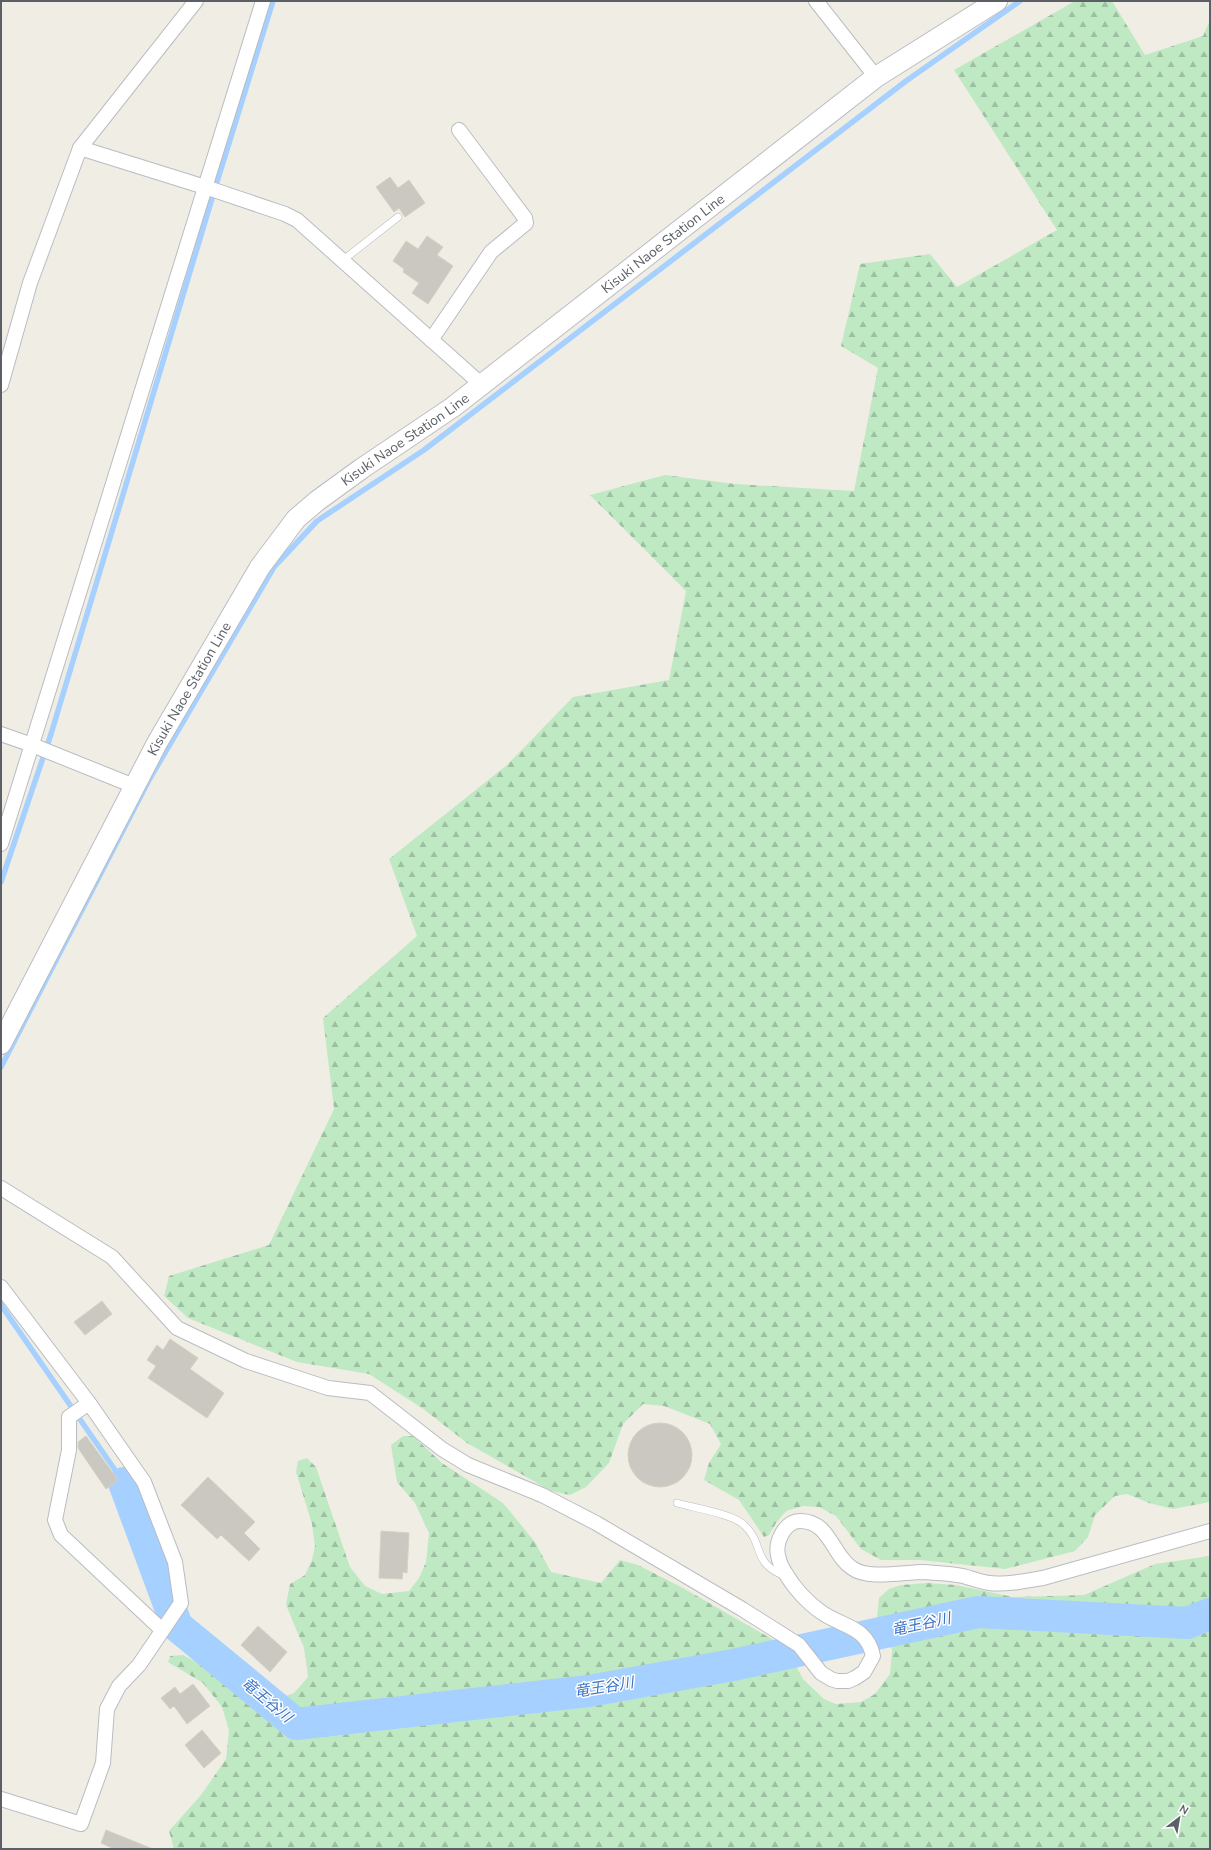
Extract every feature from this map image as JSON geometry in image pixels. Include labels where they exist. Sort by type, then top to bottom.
[{"type":"main road","name":"Kisuki Naoe Station Line","points":[[1,1044],[134,786],[260,566],[296,519],[354,474],[453,407],[876,77],[997,1]]},
{"type":"street","points":[[1,385],[30,283],[80,148],[196,1]]},
{"type":"street","points":[[1,844],[263,1]]},
{"type":"street","points":[[816,1],[876,77]]},
{"type":"street","points":[[431,340],[491,252],[526,222],[525,218],[459,130]]},
{"type":"street","points":[[80,148],[205,187],[285,214],[297,220],[482,384]]},
{"type":"street","points":[[1,734],[134,786]]},
{"type":"street","points":[[1,1188],[112,1257],[177,1328],[246,1361],[328,1388],[370,1393],[442,1449],[468,1465],[542,1495],[596,1523],[742,1609],[798,1645],[821,1673],[837,1681],[848,1681],[864,1672],[873,1656],[868,1640],[853,1627],[831,1619],[819,1611],[787,1576],[780,1566],[777,1553],[779,1542],[784,1531],[791,1523],[800,1521],[819,1526],[852,1569],[877,1574],[943,1573],[963,1576],[989,1583],[1021,1582],[1043,1578],[1210,1531]]},
{"type":"street","points":[[1,1287],[89,1403],[144,1482],[175,1562],[181,1603],[139,1665],[119,1686],[107,1709],[103,1763],[81,1824],[1,1799]]},
{"type":"street","points":[[89,1403],[69,1417],[69,1450],[55,1520],[60,1535],[162,1630]]},
{"type":"lane","points":[[342,261],[398,217]]},
{"type":"lane","points":[[677,1503],[731,1518],[744,1524],[753,1537],[758,1552],[767,1566],[774,1571],[787,1576]]},
{"type":"green space","points":[[1075,1],[1112,1],[1145,55],[1203,36],[1210,20],[1210,1502],[1173,1509],[1149,1503],[1127,1494],[1115,1496],[1095,1515],[1088,1537],[1075,1551],[1005,1569],[920,1560],[881,1560],[861,1549],[836,1516],[819,1507],[803,1506],[786,1511],[776,1523],[769,1535],[764,1537],[739,1500],[704,1480],[709,1463],[721,1444],[710,1424],[664,1406],[643,1404],[623,1424],[609,1463],[586,1487],[570,1495],[551,1491],[467,1443],[422,1408],[369,1374],[297,1362],[188,1318],[164,1296],[169,1276],[269,1245],[334,1109],[323,1018],[417,936],[389,859],[507,765],[573,697],[669,680],[686,591],[590,495],[665,475],[735,484],[854,491],[878,368],[841,346],[860,264],[930,254],[957,287],[1057,230],[954,70]]},
{"type":"green space","points":[[403,1436],[413,1436],[442,1463],[503,1503],[535,1542],[551,1572],[601,1583],[620,1560],[638,1565],[683,1588],[772,1639],[793,1660],[803,1679],[824,1699],[836,1704],[861,1702],[875,1694],[890,1674],[892,1650],[877,1617],[879,1598],[889,1589],[901,1585],[927,1583],[956,1585],[1013,1597],[1084,1595],[1155,1564],[1210,1556],[1210,1849],[174,1849],[169,1831],[201,1795],[226,1759],[229,1730],[222,1707],[203,1683],[168,1662],[170,1656],[183,1655],[204,1666],[253,1699],[280,1698],[294,1693],[308,1677],[304,1648],[286,1605],[290,1584],[305,1575],[312,1560],[315,1546],[312,1524],[296,1472],[298,1461],[307,1458],[316,1467],[350,1567],[365,1586],[382,1594],[409,1591],[419,1578],[426,1562],[429,1533],[415,1503],[397,1482],[391,1445]]},
{"type":"building","points":[[390,177],[398,188],[409,180],[425,203],[405,217],[399,208],[394,212],[376,187]]},
{"type":"building","points":[[427,236],[443,247],[437,255],[453,266],[428,304],[412,293],[419,283],[403,272],[404,269],[393,261],[406,241],[418,249]]},
{"type":"building","points":[[102,1301],[112,1314],[85,1335],[74,1322]]},
{"type":"building","points":[[170,1339],[198,1358],[190,1369],[224,1393],[207,1418],[148,1378],[156,1366],[147,1360],[157,1345],[163,1350]]},
{"type":"building","points":[[660,1423],[678,1429],[686,1437],[692,1455],[686,1473],[678,1481],[660,1487],[642,1481],[634,1473],[628,1455],[634,1437],[642,1429]]},
{"type":"building","points":[[86,1436],[118,1480],[106,1489],[78,1448],[78,1442]]},
{"type":"building","points":[[208,1477],[255,1522],[244,1533],[260,1549],[249,1561],[221,1535],[217,1539],[181,1505]]},
{"type":"building","points":[[381,1531],[409,1533],[407,1573],[403,1572],[402,1579],[379,1578]]},
{"type":"building","points":[[258,1626],[287,1652],[270,1672],[241,1645]]},
{"type":"building","points":[[193,1684],[210,1706],[187,1724],[174,1706],[170,1709],[161,1698],[175,1687],[180,1694]]},
{"type":"building","points":[[202,1730],[221,1753],[204,1768],[185,1745]]},
{"type":"building","points":[[106,1830],[153,1849],[114,1849],[101,1843]]},
{"type":"waterway","points":[[1,882],[51,734],[273,1]]},
{"type":"waterway","points":[[1,1067],[149,780],[274,567],[317,521],[424,450],[906,81],[1020,1]]},
{"type":"waterway","points":[[1,1305],[124,1483]]},
{"type":"waterway","name":"竜王谷川","points":[[124,1483],[177,1626],[296,1724],[589,1691],[733,1665],[978,1612],[1187,1623],[1210,1614]]}]
